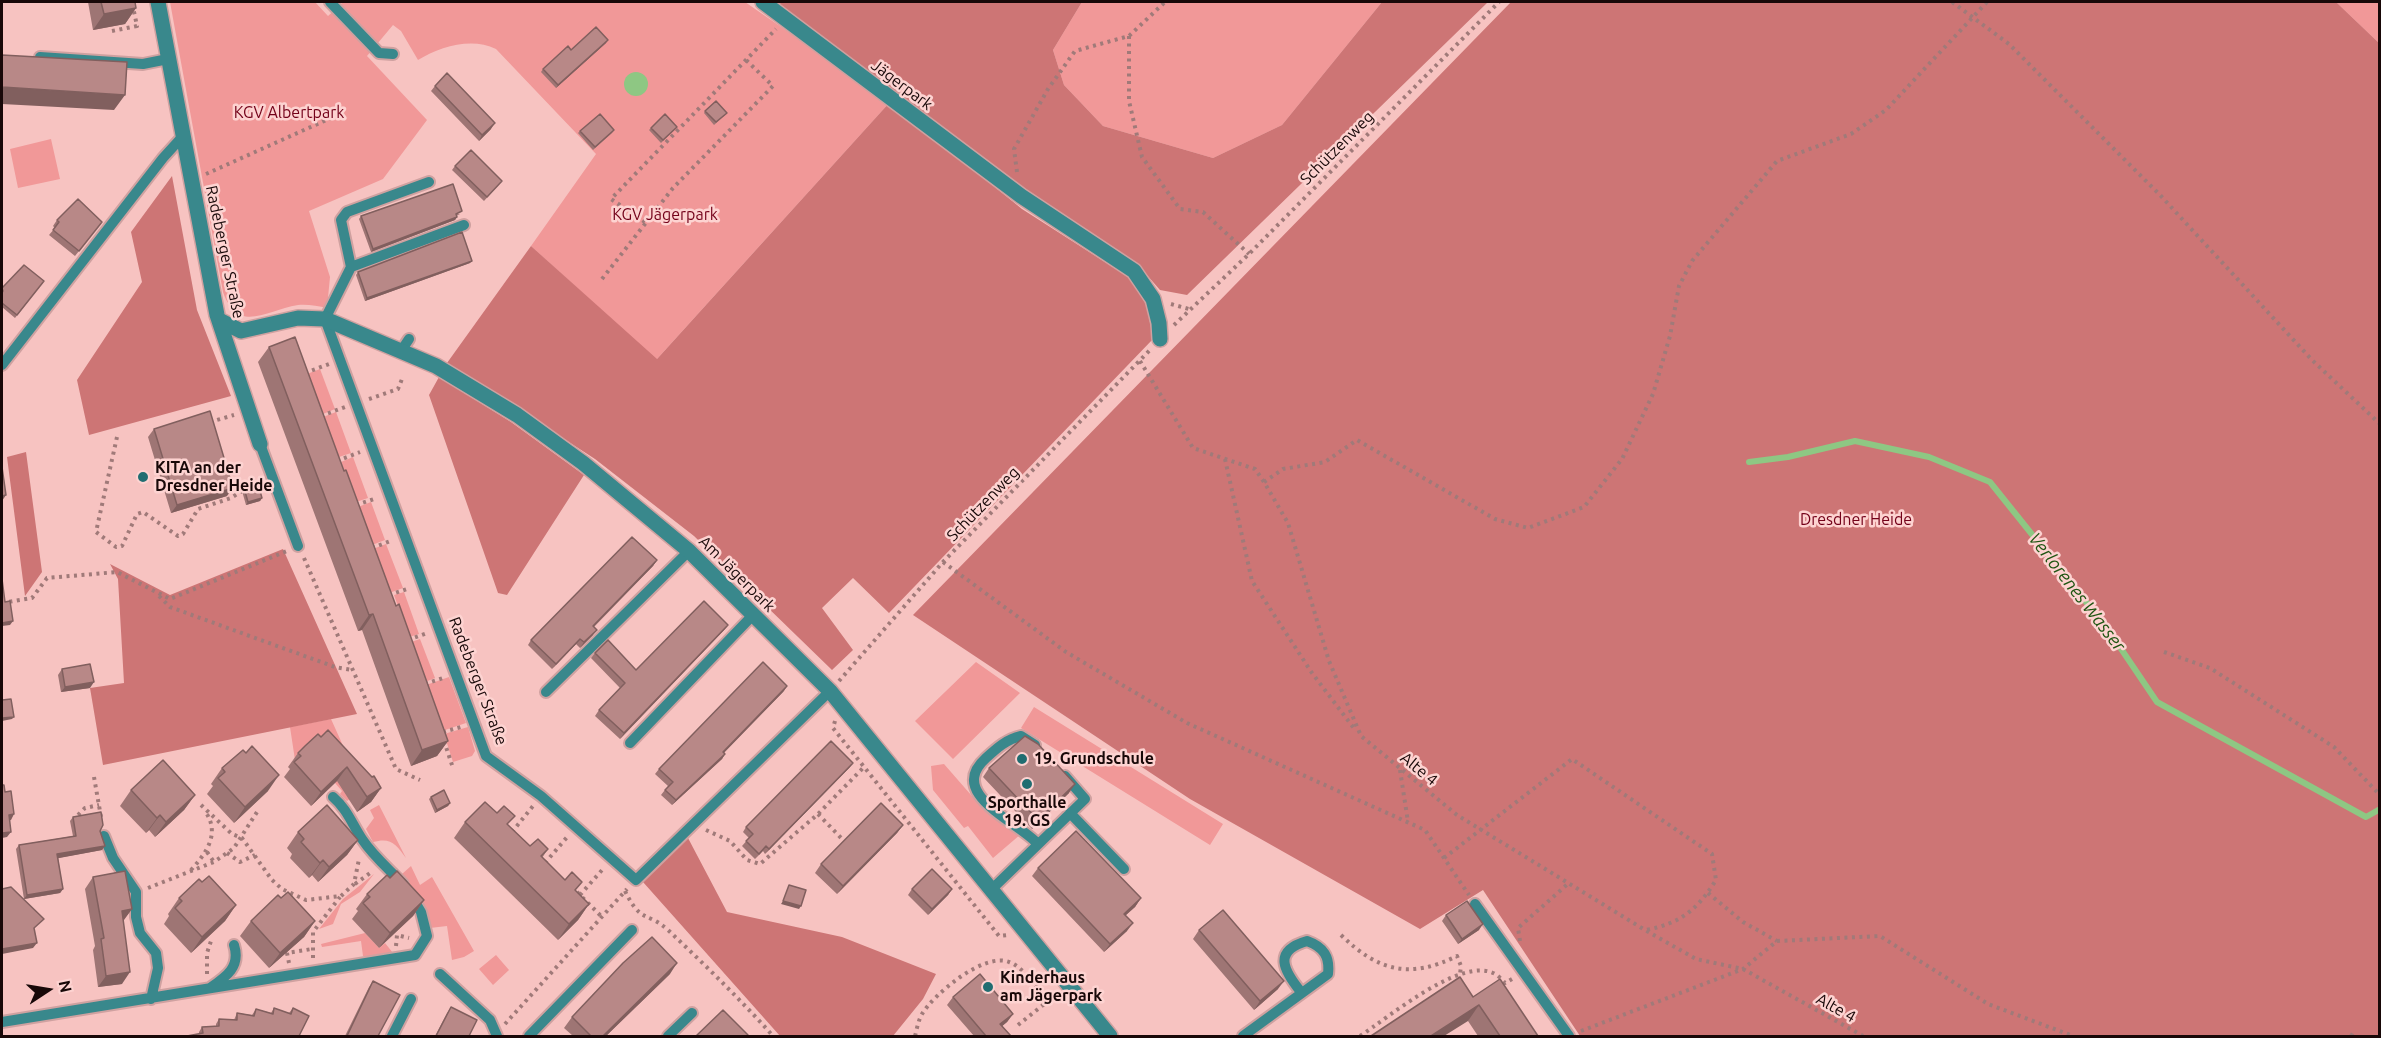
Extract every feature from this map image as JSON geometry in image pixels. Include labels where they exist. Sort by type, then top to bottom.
[{"type":"street","name":"Radeberger Straße","points":[[158,2],[217,315],[221,321],[260,444]]},
{"type":"street","name":"Jägerpark","points":[[763,2],[1021,196],[1134,271],[1153,299],[1160,323],[1160,339]]},
{"type":"street","name":"Am Jägerpark","points":[[221,321],[241,331],[298,318],[325,319],[405,345],[517,415],[583,463],[689,551],[753,615],[879,752],[1110,1036]]},
{"type":"lane","points":[[330,2],[379,53],[393,54]]},
{"type":"lane","points":[[40,57],[143,63],[168,59]]},
{"type":"lane","points":[[2,365],[183,136]]},
{"type":"lane","points":[[325,319],[351,267],[341,220],[347,212],[429,182]]},
{"type":"lane","points":[[351,267],[464,225]]},
{"type":"lane","name":"Radeberger Straße","points":[[325,319],[486,756],[541,796],[636,880],[826,695]]},
{"type":"lane","points":[[260,444],[298,546]]},
{"type":"lane","points":[[546,692],[689,551]]},
{"type":"lane","points":[[630,743],[753,615]]},
{"type":"lane","points":[[1038,844],[1026,831],[999,814],[978,795],[973,781],[984,760],[1005,741],[1016,737],[1026,738],[1045,755]]},
{"type":"lane","points":[[991,890],[1085,799],[1061,770]]},
{"type":"lane","points":[[2,1022],[314,974],[415,956],[427,936],[421,912],[408,890],[388,868],[381,864],[363,840],[352,818],[333,797]]},
{"type":"lane","points":[[1070,813],[1124,869]]},
{"type":"lane","points":[[104,836],[113,858],[136,892],[136,917],[140,933],[156,953],[158,968],[151,999]]},
{"type":"lane","points":[[1475,904],[1569,1036]]},
{"type":"lane","points":[[529,1036],[632,930]]},
{"type":"lane","points":[[1243,1036],[1328,974],[1329,963],[1325,952],[1307,941],[1296,944],[1286,952],[1284,964],[1287,975],[1301,992]]},
{"type":"lane","points":[[207,990],[227,976],[235,965],[234,945]]},
{"type":"lane","points":[[440,974],[490,1020],[497,1035]]},
{"type":"lane","points":[[392,1036],[411,999]]},
{"type":"lane","points":[[668,1036],[692,1013]]},
{"type":"path","points":[[112,31],[137,26],[132,2]]},
{"type":"path","points":[[1021,196],[1014,149],[1048,89],[1075,51],[1129,36],[1165,2]]},
{"type":"path","name":"Schützenweg","points":[[1190,310],[1249,254],[1499,2]]},
{"type":"path","points":[[1952,2],[2009,44],[2160,195],[2312,360],[2379,424]]},
{"type":"path","points":[[1264,482],[1283,469],[1325,462],[1357,440],[1495,519],[1528,528],[1584,507],[1622,459],[1653,394],[1670,336],[1679,286],[1692,261],[1776,161],[1851,134],[1886,110],[1987,2]]},
{"type":"path","points":[[645,222],[611,199],[785,20]]},
{"type":"path","points":[[1129,36],[1129,101],[1142,158],[1180,208],[1203,212],[1249,254]]},
{"type":"path","points":[[602,279],[673,188],[773,86],[746,60]]},
{"type":"path","points":[[191,181],[333,117]]},
{"type":"path","name":"Schützenweg","points":[[826,695],[943,562],[1160,339]]},
{"type":"path","name":"Alte 4","points":[[1140,361],[1194,448],[1255,469],[1264,482],[1288,523],[1329,661],[1360,736],[1457,815],[1570,882],[1645,930],[1696,959],[1743,969],[1863,1036]]},
{"type":"path","points":[[301,363],[308,384]]},
{"type":"path","points":[[299,375],[321,367]]},
{"type":"path","points":[[314,418],[398,389],[402,379]]},
{"type":"path","points":[[316,406],[324,428]]},
{"type":"path","points":[[205,423],[250,410]]},
{"type":"path","points":[[117,437],[96,532],[116,547],[122,546],[137,514],[143,512],[178,536],[183,534],[198,509],[231,498],[241,490],[273,480]]},
{"type":"path","points":[[331,463],[372,447]]},
{"type":"path","points":[[332,450],[342,469]]},
{"type":"path","points":[[1225,459],[1252,581],[1312,673],[1360,736]]},
{"type":"path","points":[[350,508],[389,493]]},
{"type":"path","points":[[352,496],[360,516]]},
{"type":"path","points":[[365,550],[405,535]]},
{"type":"path","points":[[367,537],[375,557]]},
{"type":"path","points":[[2,603],[32,598],[47,578],[117,572],[170,599],[298,546],[396,769],[420,780]]},
{"type":"path","points":[[943,562],[1066,652],[1188,723],[1425,830],[1475,904]]},
{"type":"path","points":[[383,597],[422,583]]},
{"type":"path","points":[[385,586],[395,603]]},
{"type":"path","points":[[157,594],[170,607],[334,668],[352,670]]},
{"type":"path","points":[[402,642],[438,628]]},
{"type":"path","points":[[405,630],[412,651]]},
{"type":"path","points":[[2164,652],[2210,668],[2334,747],[2379,795]]},
{"type":"path","points":[[420,673],[428,694]]},
{"type":"path","points":[[418,686],[443,678]]},
{"type":"path","points":[[826,695],[837,715],[833,728],[999,936],[1024,932]]},
{"type":"path","points":[[438,723],[453,768]]},
{"type":"path","points":[[441,733],[454,729]]},
{"type":"path","points":[[696,822],[712,834],[730,841],[747,860],[760,864],[818,814],[879,752]]},
{"type":"path","points":[[1444,858],[1572,759],[1712,854],[1716,880],[1708,893],[1688,914],[1670,925],[1645,930]]},
{"type":"path","points":[[1400,769],[1408,822]]},
{"type":"path","points":[[94,777],[104,836]]},
{"type":"path","points":[[194,801],[232,834],[242,838],[272,880],[295,896],[319,901],[341,896]]},
{"type":"path","points":[[78,815],[85,808],[99,805]]},
{"type":"path","points":[[190,871],[207,852],[211,841],[212,828],[209,817],[201,805]]},
{"type":"path","points":[[520,839],[511,831],[532,806]]},
{"type":"path","points":[[136,892],[214,862],[242,838],[257,812]]},
{"type":"path","points":[[818,814],[845,842]]},
{"type":"path","points":[[545,863],[566,838]]},
{"type":"path","points":[[354,884],[363,840]]},
{"type":"path","points":[[207,852],[214,862]]},
{"type":"path","points":[[227,853],[240,862],[255,855]]},
{"type":"path","points":[[537,855],[554,871]]},
{"type":"path","points":[[314,974],[312,946],[315,929],[341,896],[354,884],[373,871],[388,868]]},
{"type":"path","points":[[580,895],[595,879]]},
{"type":"path","points":[[1513,956],[1521,951],[1518,928],[1570,882]]},
{"type":"path","points":[[571,887],[602,917]]},
{"type":"path","points":[[625,891],[633,908],[641,916],[665,927],[743,1003],[773,1036]]},
{"type":"path","points":[[1708,893],[1743,922],[1777,941],[1880,936],[1988,1004],[2073,1036]]},
{"type":"path","points":[[497,1035],[621,896]]},
{"type":"path","points":[[306,923],[315,929]]},
{"type":"path","points":[[1341,936],[1372,961],[1396,968],[1416,971],[1435,967],[1457,957],[1461,966],[1460,974]]},
{"type":"path","points":[[207,990],[207,953],[211,941]]},
{"type":"path","points":[[1569,1036],[1743,969],[1777,941]]},
{"type":"path","points":[[915,1036],[922,1014],[934,1000],[974,967],[1007,960],[1016,965],[1048,1001]]},
{"type":"path","points":[[1360,1036],[1447,978],[1484,971],[1495,974],[1505,983],[1523,971]]},
{"type":"path","points":[[1018,1025],[1068,986]]},
{"type":"path","points":[[2351,1036],[2355,1030]]},
{"type":"green space","points":[[170,2],[315,2],[328,16],[343,2],[745,2],[890,102],[656,360],[531,246],[596,154],[496,49],[476,44],[456,45],[418,60],[401,31],[393,25],[367,56],[427,120],[383,179],[309,211],[330,277],[327,308],[298,305],[254,317],[245,316],[237,313],[229,305],[223,292]]},
{"type":"green space","points":[[782,2],[1082,2],[1053,50],[1064,85],[1103,126],[1213,158],[1282,125],[1382,2],[1488,2],[1187,295],[1160,290],[1139,266],[1032,194],[778,5]]},
{"type":"green space","points":[[1082,2],[1382,2],[1282,125],[1213,158],[1103,126],[1064,85],[1053,50]]},
{"type":"green space","name":"Dresdner Heide","points":[[1511,2],[2336,2],[2379,43],[2379,1036],[1580,1036],[1483,890],[1420,929],[1190,799],[913,615]]},
{"type":"green space","points":[[2336,2],[2379,2],[2379,43]]},
{"type":"green space","points":[[890,102],[1022,209],[1130,278],[1147,306],[1153,339],[889,613],[853,578],[822,608],[853,650],[832,670],[694,536],[595,459],[447,363],[531,246],[657,359]]},
{"type":"green space","points":[[51,139],[60,179],[18,188],[10,149]]},
{"type":"green space","points":[[172,176],[197,310],[231,396],[89,435],[77,380],[142,282],[131,232]]},
{"type":"green space","points":[[320,369],[335,409],[323,414],[307,374]]},
{"type":"green space","points":[[439,377],[511,422],[584,475],[507,595],[498,593],[429,395]]},
{"type":"green space","points":[[336,412],[351,453],[339,457],[323,417]]},
{"type":"green space","points":[[26,452],[42,572],[25,596],[7,457]]},
{"type":"green space","points":[[353,457],[368,498],[356,502],[341,462]]},
{"type":"green space","points":[[371,502],[385,540],[372,545],[358,507]]},
{"type":"green space","points":[[386,544],[403,588],[389,593],[373,549]]},
{"type":"green space","points":[[283,549],[357,714],[103,765],[90,688],[124,683],[118,579],[110,564],[170,595]]},
{"type":"green space","points":[[404,592],[419,634],[409,637],[394,595]]},
{"type":"green space","points":[[420,639],[435,678],[425,682],[411,642]]},
{"type":"green space","points":[[976,662],[1020,693],[953,759],[915,721]]},
{"type":"green space","points":[[449,677],[466,723],[442,731],[426,685]]},
{"type":"green space","points":[[1034,707],[1223,824],[1210,845],[1021,728]]},
{"type":"green space","points":[[331,719],[363,790],[347,801],[340,794],[342,791],[335,783],[313,739],[301,749],[295,760],[290,727]]},
{"type":"green space","points":[[468,727],[475,751],[472,756],[453,762],[444,734]]},
{"type":"green space","points":[[944,764],[985,811],[1021,834],[993,858],[968,826],[964,828],[933,790],[931,766]]},
{"type":"green space","points":[[379,805],[406,858],[389,841],[373,842],[366,829],[374,818],[370,810]]},
{"type":"green space","points":[[688,838],[727,912],[842,937],[936,974],[923,999],[893,1036],[780,1036],[643,882]]},
{"type":"green space","points":[[411,866],[420,885],[432,877],[474,951],[452,960],[447,926],[430,928],[422,902],[402,874]]},
{"type":"green space","points":[[374,874],[360,892],[341,904],[333,924],[319,929],[343,899]]},
{"type":"green space","points":[[365,933],[379,948],[385,943],[393,953],[381,957],[363,956],[361,941],[322,947],[321,944]]},
{"type":"green space","points":[[496,955],[509,970],[493,985],[479,969]]},
{"type":"shaded area","points":[[636,72],[645,75],[648,84],[645,93],[636,96],[627,93],[624,84],[627,75]]},
{"type":"building","points":[[101,2],[135,2],[136,8],[104,14]]},
{"type":"building","points":[[596,27],[608,40],[558,85],[543,69],[568,46],[571,50]]},
{"type":"building","points":[[2,55],[127,62],[125,95],[2,87]]},
{"type":"building","points":[[447,73],[495,123],[482,135],[435,86]]},
{"type":"building","points":[[716,101],[727,113],[716,122],[705,111]]},
{"type":"building","points":[[600,114],[614,130],[595,147],[580,131]]},
{"type":"building","points":[[665,114],[677,127],[663,140],[651,128]]},
{"type":"building","points":[[471,150],[502,181],[487,197],[455,166]]},
{"type":"building","points":[[453,184],[462,211],[456,214],[457,217],[373,249],[361,216]]},
{"type":"building","points":[[78,199],[102,222],[79,251],[53,230],[59,222],[57,220]]},
{"type":"building","points":[[462,232],[472,261],[367,298],[358,272]]},
{"type":"building","points":[[24,265],[44,281],[17,315],[2,303],[2,288]]},
{"type":"building","points":[[295,337],[396,606],[399,604],[448,741],[422,750],[373,614],[369,615],[269,347]]},
{"type":"building","name":"KITA an der Dresdner Heide","points":[[210,411],[233,488],[177,505],[154,429]]},
{"type":"building","points":[[2,467],[6,495],[2,496]]},
{"type":"building","points":[[258,484],[262,498],[248,502],[244,488]]},
{"type":"building","points":[[632,537],[657,560],[593,626],[597,630],[584,642],[580,639],[556,664],[531,640]]},
{"type":"building","points":[[2,579],[5,602],[10,601],[13,621],[2,623]]},
{"type":"building","points":[[704,601],[728,625],[624,733],[599,710],[625,683],[595,653],[608,640],[636,670]]},
{"type":"building","points":[[763,662],[787,686],[723,752],[725,754],[676,800],[665,790],[673,782],[659,769]]},
{"type":"building","points":[[90,664],[94,682],[65,687],[62,669]]},
{"type":"building","points":[[11,699],[14,717],[2,718],[2,700]]},
{"type":"building","points":[[328,730],[372,777],[374,776],[381,788],[367,797],[347,767],[321,792],[294,762],[301,756],[298,753],[305,746],[318,734],[321,737]]},
{"type":"building","name":"Sporthalle 19. GS","points":[[1025,736],[1038,744],[1075,784],[1038,820],[989,768]]},
{"type":"building","points":[[831,741],[853,763],[769,849],[766,846],[759,854],[746,841],[753,834],[746,827]]},
{"type":"building","points":[[252,746],[279,775],[245,807],[218,778],[225,772],[222,768],[243,750],[246,753]]},
{"type":"building","points":[[163,760],[195,795],[166,822],[160,815],[157,818],[131,790]]},
{"type":"building","points":[[2,785],[4,785],[5,792],[11,791],[14,814],[9,815],[11,832],[2,833]]},
{"type":"building","points":[[444,790],[450,803],[437,810],[431,797]]},
{"type":"building","points":[[485,802],[497,813],[504,806],[515,816],[507,824],[530,846],[538,839],[548,849],[541,856],[565,880],[572,872],[582,882],[575,890],[589,904],[569,924],[465,822]]},
{"type":"building","points":[[881,803],[903,825],[843,886],[821,864]]},
{"type":"building","points":[[327,805],[358,840],[329,867],[323,860],[320,863],[301,842],[304,839],[298,832]]},
{"type":"building","points":[[101,812],[103,825],[100,831],[105,846],[57,854],[63,889],[27,895],[19,845],[76,836],[73,817]]},
{"type":"building","points":[[1076,831],[1141,898],[1124,914],[1133,923],[1110,944],[1038,868]]},
{"type":"building","points":[[932,869],[952,889],[932,909],[912,889]]},
{"type":"building","points":[[125,871],[132,909],[122,911],[130,972],[106,976],[101,939],[104,938],[93,877]]},
{"type":"building","points":[[397,871],[424,900],[390,933],[363,903],[370,897],[367,894],[387,875],[390,878]]},
{"type":"building","points":[[209,876],[236,905],[202,937],[175,908],[182,901],[179,898],[199,879],[202,882]]},
{"type":"building","points":[[789,885],[806,890],[801,906],[783,901]]},
{"type":"building","points":[[11,887],[44,919],[34,928],[37,943],[2,949],[2,889]]},
{"type":"building","points":[[288,892],[315,921],[280,953],[251,921],[278,895],[281,898]]},
{"type":"building","points":[[1467,901],[1483,924],[1462,939],[1446,915]]},
{"type":"building","points":[[1223,910],[1284,981],[1260,1001],[1199,930]]},
{"type":"building","points":[[652,937],[677,963],[603,1036],[591,1036],[572,1017],[623,963]]},
{"type":"building","name":"Kinderhaus am Jägerpark","points":[[980,974],[1013,1014],[1000,1024],[1011,1036],[986,1036],[953,997]]},
{"type":"building","points":[[1460,977],[1473,997],[1500,979],[1538,1036],[1500,1036],[1479,1005],[1431,1036],[1371,1036]]},
{"type":"building","points":[[373,981],[400,995],[378,1036],[347,1036]]},
{"type":"building","points":[[451,1007],[477,1020],[469,1036],[436,1036]]},
{"type":"building","points":[[274,1008],[291,1014],[293,1008],[309,1016],[299,1036],[187,1036],[203,1033],[202,1027],[219,1026],[219,1019],[237,1020],[237,1013],[254,1016],[256,1009],[273,1014]]},
{"type":"building","points":[[723,1010],[747,1036],[696,1036]]},
{"type":"waterway","name":"Verlorenes Wasser","points":[[1749,462],[1788,457],[1855,441],[1929,457],[1990,482],[2107,628],[2157,702],[2366,817],[2380,809]]},
{"type":"place","name":"KITA an der Dresdner Heide","points":[[143,477]]},
{"type":"place","name":"19. Grundschule","points":[[1022,759]]},
{"type":"place","name":"Sporthalle 19. GS","points":[[1027,784]]},
{"type":"place","name":"Kinderhaus am Jägerpark","points":[[988,987]]},
{"type":"park label","name":"KGV Albertpark","points":[[289,113]]},
{"type":"park label","name":"KGV Jägerpark","points":[[665,215]]}]
